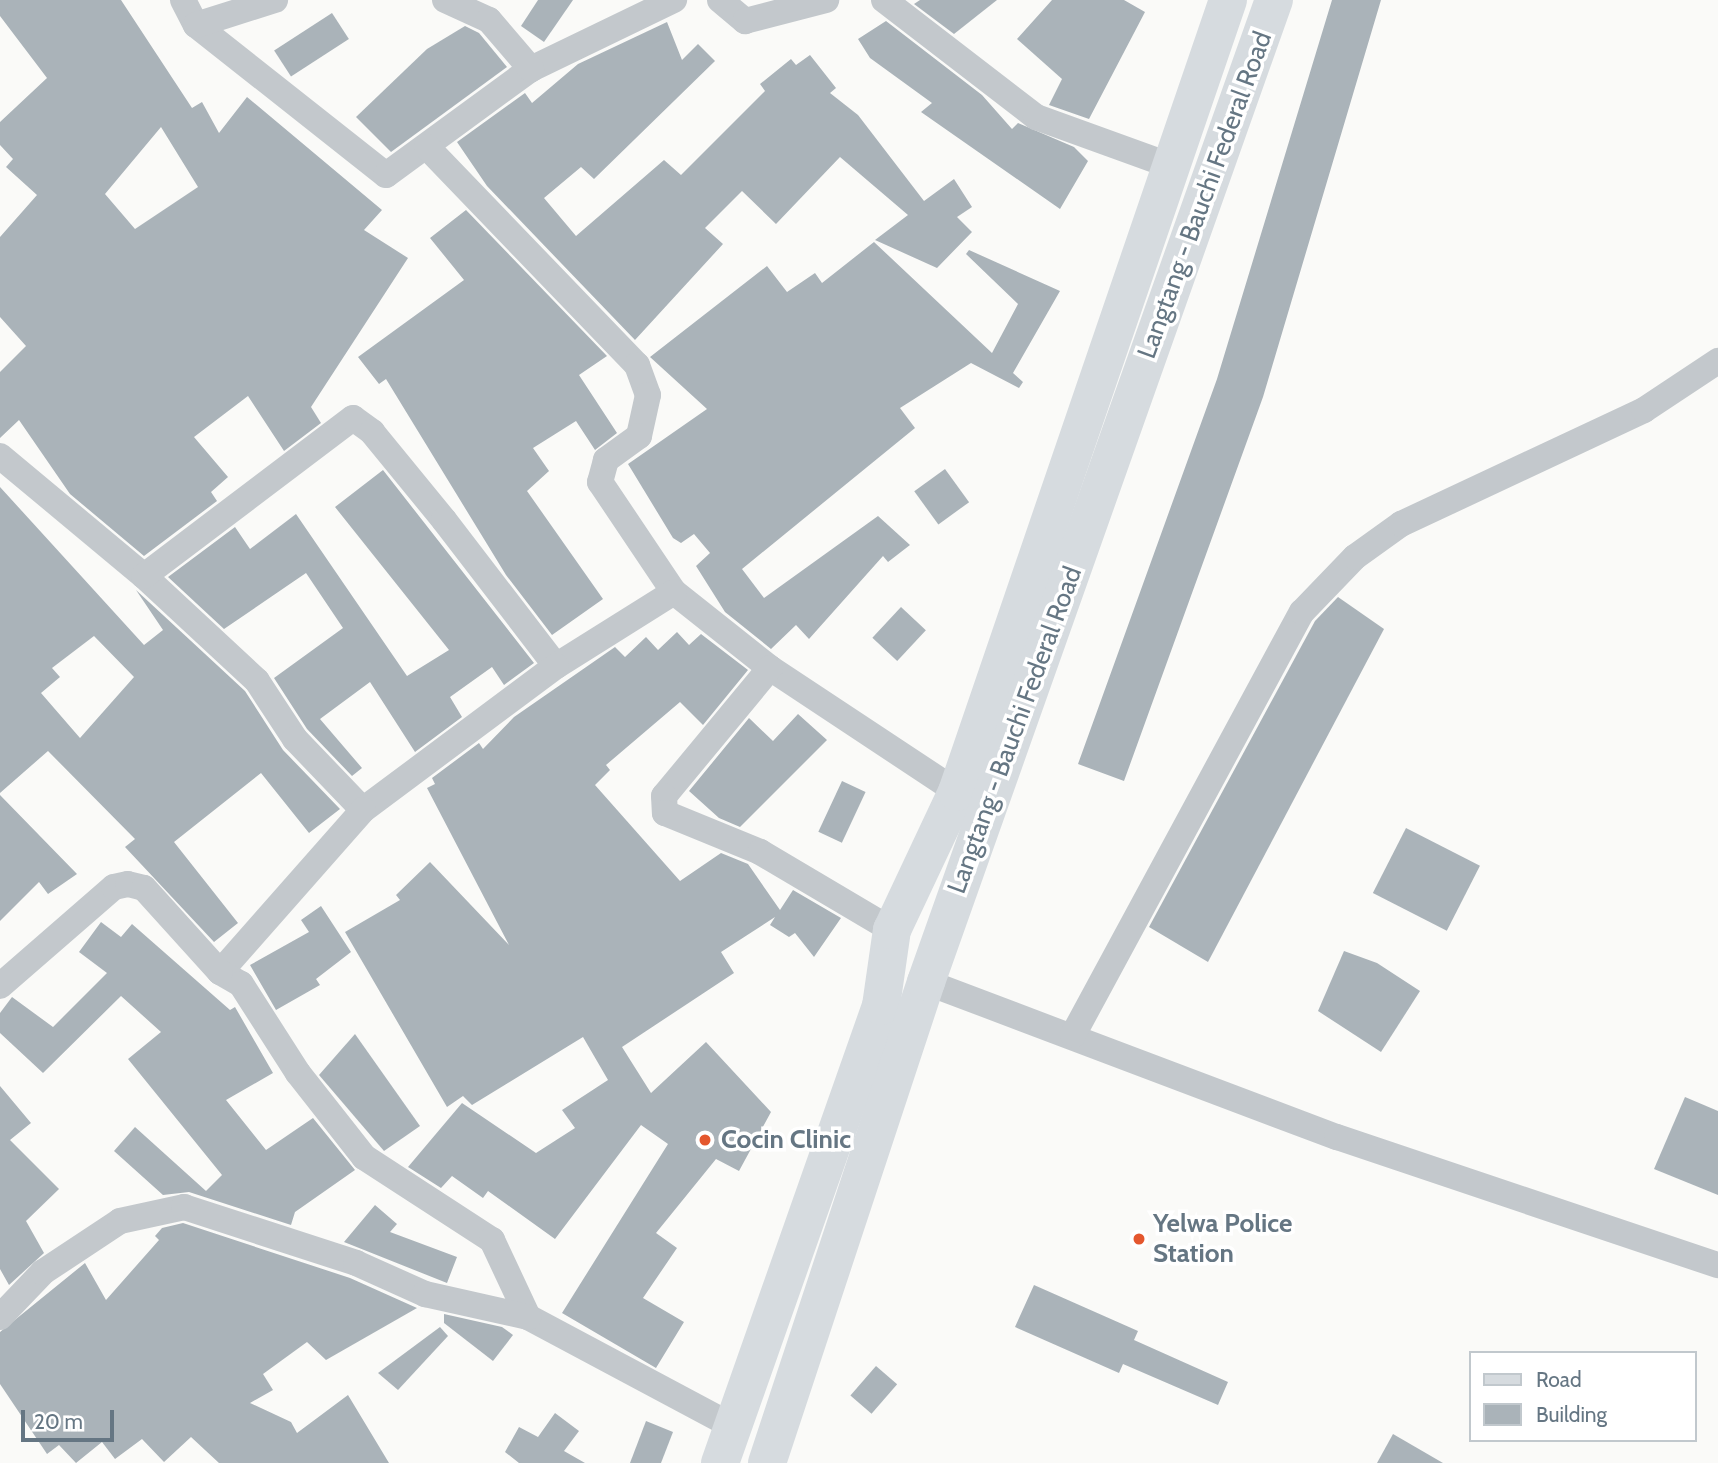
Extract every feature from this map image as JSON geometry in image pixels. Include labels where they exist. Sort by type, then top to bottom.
[{"type":"main road","points":[[720,1463],[881,1006],[892,930],[957,792],[1174,167],[1228,0]]},
{"type":"main road","name":"Langtang - Bauchi Federal Road","points":[[767,1463],[926,982],[1274,0]]},
{"type":"street","points":[[183,0],[196,25],[386,176],[531,69],[674,0]]},
{"type":"street","points":[[196,25],[275,0]]},
{"type":"street","points":[[445,0],[489,20],[531,69]]},
{"type":"street","points":[[720,0],[745,20],[826,0]]},
{"type":"street","points":[[884,0],[1036,117],[1174,167]]},
{"type":"street","points":[[426,147],[636,365],[648,395],[639,436],[606,460],[600,482],[674,592],[770,667],[957,792]]},
{"type":"street","points":[[1073,1035],[1311,603],[1355,556],[1401,524],[1644,410],[1718,361]]},
{"type":"street","points":[[144,576],[353,418],[428,500],[556,666]]},
{"type":"street","points":[[0,456],[144,576],[257,681],[295,739],[363,810]]},
{"type":"street","points":[[220,972],[363,810],[556,666],[674,592]]},
{"type":"street","points":[[770,667],[664,796],[665,813],[760,852],[892,930]]},
{"type":"street","points":[[0,986],[114,887],[128,884],[144,888],[220,972],[241,985],[298,1073],[364,1157],[492,1240],[528,1317]]},
{"type":"street","points":[[926,982],[1073,1035],[1337,1137],[1718,1265]]},
{"type":"street","points":[[0,1317],[43,1272],[120,1222],[184,1208],[356,1263],[425,1294],[528,1317],[732,1426]]},
{"type":"building","points":[[0,0],[121,0],[192,108],[202,102],[219,133],[247,97],[382,210],[364,230],[408,258],[311,407],[321,423],[284,451],[248,396],[194,437],[228,477],[211,492],[217,501],[144,556],[70,494],[19,420],[0,438],[0,372],[26,346],[0,317],[0,237],[37,195],[6,167],[13,159],[0,145],[0,122],[47,78],[0,16]],"holes":[[[161,127],[198,187],[135,229],[105,194]]]},
{"type":"building","points":[[538,0],[573,0],[544,42],[521,26]]},
{"type":"building","points":[[920,0],[997,0],[954,34],[914,4]]},
{"type":"building","points":[[1052,0],[1124,0],[1145,12],[1089,119],[1049,105],[1062,79],[1017,39]]},
{"type":"building","points":[[1332,0],[1381,0],[1263,397],[1124,781],[1078,764],[1217,379]]},
{"type":"building","points":[[332,13],[349,39],[291,77],[274,51]]},
{"type":"building","points":[[886,21],[982,95],[1012,129],[1018,123],[1074,147],[1088,161],[1060,209],[921,112],[932,103],[870,58],[858,39]]},
{"type":"building","points":[[667,22],[682,60],[698,44],[715,61],[594,179],[581,167],[544,198],[576,236],[664,160],[681,175],[765,91],[760,84],[791,59],[796,65],[810,55],[836,88],[830,93],[858,115],[924,201],[954,179],[972,207],[957,217],[972,232],[937,268],[875,240],[908,215],[840,157],[776,224],[742,191],[705,228],[723,244],[635,340],[487,186],[457,142],[525,93],[532,103],[578,64]]},
{"type":"building","points":[[465,26],[479,33],[507,67],[391,152],[356,117],[427,49]]},
{"type":"building","points":[[466,210],[607,356],[579,375],[617,433],[595,450],[576,421],[533,448],[549,471],[527,491],[603,599],[552,635],[506,575],[386,379],[379,384],[358,357],[464,280],[430,238]]},
{"type":"building","points":[[874,242],[992,353],[1018,304],[966,254],[969,250],[1060,291],[1013,373],[1023,382],[1019,388],[971,363],[900,408],[915,428],[742,569],[764,598],[878,516],[910,545],[888,562],[883,556],[809,639],[796,625],[771,649],[725,612],[696,566],[710,553],[694,534],[681,543],[673,538],[628,464],[707,409],[650,357],[767,266],[787,292],[815,273],[822,283]]},
{"type":"building","points":[[945,469],[969,502],[938,525],[914,491]]},
{"type":"building","points":[[383,470],[534,663],[504,685],[492,667],[450,697],[462,717],[415,752],[370,682],[320,719],[362,768],[352,776],[307,729],[274,678],[343,628],[306,573],[224,629],[168,577],[235,527],[250,549],[296,514],[407,676],[449,650],[335,507]]},
{"type":"building","points":[[0,487],[144,645],[163,630],[136,590],[245,691],[283,750],[340,809],[309,833],[261,773],[174,842],[238,923],[214,942],[125,847],[135,839],[48,751],[0,793]],"holes":[[[94,636],[134,677],[80,738],[41,693],[60,677],[52,668]]]},
{"type":"building","points":[[1338,597],[1384,629],[1208,962],[1149,927],[1315,621]]},
{"type":"building","points":[[901,607],[926,630],[897,661],[872,638]]},
{"type":"building","points":[[677,632],[689,645],[701,634],[748,670],[703,725],[680,702],[606,765],[610,770],[595,785],[680,881],[721,853],[748,864],[780,910],[793,890],[841,918],[814,957],[795,933],[789,937],[770,925],[775,917],[721,952],[734,973],[622,1047],[651,1093],[706,1042],[771,1112],[739,1171],[716,1159],[656,1233],[677,1248],[643,1298],[684,1322],[656,1368],[562,1313],[668,1144],[641,1125],[555,1239],[488,1191],[483,1198],[452,1176],[441,1188],[408,1167],[462,1103],[536,1153],[575,1128],[562,1110],[608,1080],[583,1037],[472,1105],[463,1096],[447,1107],[345,932],[400,900],[396,895],[430,862],[509,945],[427,788],[435,784],[432,778],[479,743],[483,749],[514,717],[615,647],[625,657],[646,637],[658,650]]},
{"type":"building","points":[[798,714],[827,740],[740,827],[719,818],[689,791],[749,718],[773,741]]},
{"type":"building","points":[[842,781],[866,792],[842,843],[818,832]]},
{"type":"building","points":[[0,795],[77,874],[48,894],[39,882],[0,921]]},
{"type":"building","points":[[1406,828],[1480,866],[1447,931],[1373,893]]},
{"type":"building","points":[[321,906],[351,952],[316,979],[320,985],[276,1010],[250,965],[309,932],[301,920]]},
{"type":"building","points":[[101,922],[121,937],[132,924],[230,1010],[235,1007],[273,1073],[226,1100],[266,1150],[313,1118],[355,1170],[295,1212],[291,1225],[189,1192],[163,1195],[114,1151],[135,1127],[206,1191],[222,1175],[128,1059],[161,1032],[121,996],[43,1073],[0,1033],[0,1013],[12,997],[53,1027],[107,973],[79,952]]},
{"type":"building","points":[[1344,951],[1377,963],[1420,991],[1381,1052],[1318,1011]]},
{"type":"building","points":[[355,1034],[420,1126],[384,1151],[319,1075]]},
{"type":"building","points":[[0,1086],[31,1123],[10,1140],[59,1189],[26,1221],[44,1253],[9,1285],[0,1269]]},
{"type":"building","points":[[1685,1097],[1718,1111],[1718,1195],[1654,1169]]},
{"type":"building","points":[[375,1205],[397,1224],[390,1232],[457,1257],[447,1283],[344,1242]]},
{"type":"building","points":[[183,1223],[350,1278],[417,1308],[326,1360],[307,1342],[263,1374],[273,1390],[250,1403],[291,1422],[297,1433],[348,1395],[389,1463],[219,1463],[191,1437],[164,1462],[142,1439],[115,1459],[102,1442],[76,1463],[59,1445],[47,1454],[0,1384],[0,1332],[85,1263],[106,1300],[159,1240],[155,1236],[162,1228]]},
{"type":"building","points":[[1034,1285],[1138,1331],[1134,1340],[1228,1382],[1218,1405],[1123,1364],[1119,1373],[1015,1327]]},
{"type":"building","points":[[444,1314],[502,1327],[513,1335],[493,1361],[444,1323]]},
{"type":"building","points":[[440,1327],[448,1336],[398,1390],[378,1373]]},
{"type":"building","points":[[876,1366],[897,1384],[872,1414],[850,1395]]},
{"type":"building","points":[[555,1413],[579,1431],[564,1451],[585,1463],[519,1463],[505,1452],[519,1427],[538,1437]]},
{"type":"building","points":[[646,1421],[673,1432],[661,1463],[630,1463]]},
{"type":"building","points":[[1393,1434],[1443,1463],[1377,1463]]},
{"type":"place","name":"Cocin Clinic","points":[[705,1140]]},
{"type":"place","name":"Yelwa Police Station","points":[[1139,1239]]}]
